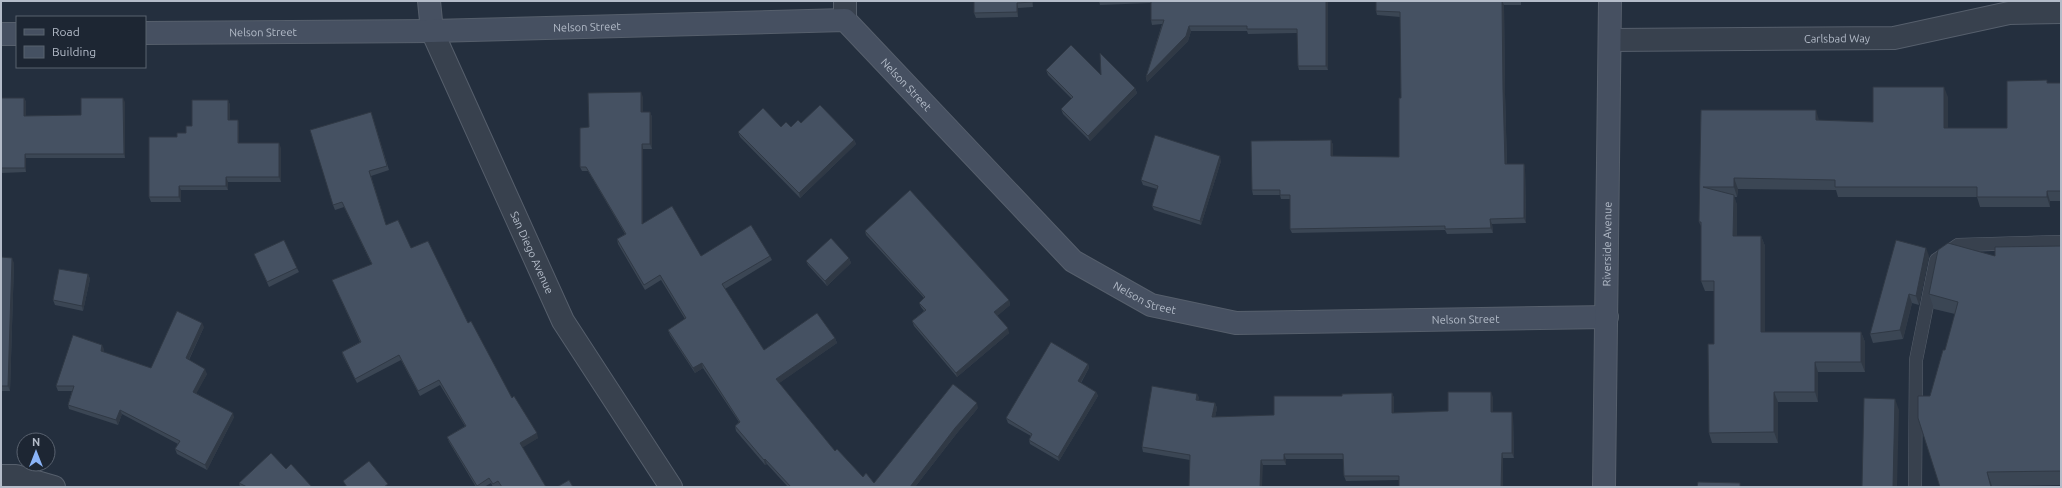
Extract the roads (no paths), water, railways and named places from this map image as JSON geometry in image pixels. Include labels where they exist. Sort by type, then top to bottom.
[{"type":"street","name":"San Diego Avenue","points":[[429,1],[432,30],[563,321],[671,487]]},
{"type":"street","name":"Riverside Avenue","points":[[1604,487],[1611,40],[1610,1]]},
{"type":"street","name":"Nelson Street","points":[[146,33],[432,30],[845,10],[1073,261],[1151,304],[1236,323],[1607,318]]},
{"type":"street","name":"Carlsbad Way","points":[[1611,40],[1894,38],[2010,13],[2061,12]]},
{"type":"street","points":[[1,34],[16,34]]},
{"type":"street","points":[[1,476],[16,476],[54,487]]},
{"type":"lane","points":[[1916,487],[1916,360],[1936,260],[1958,245],[2061,242]]}]
